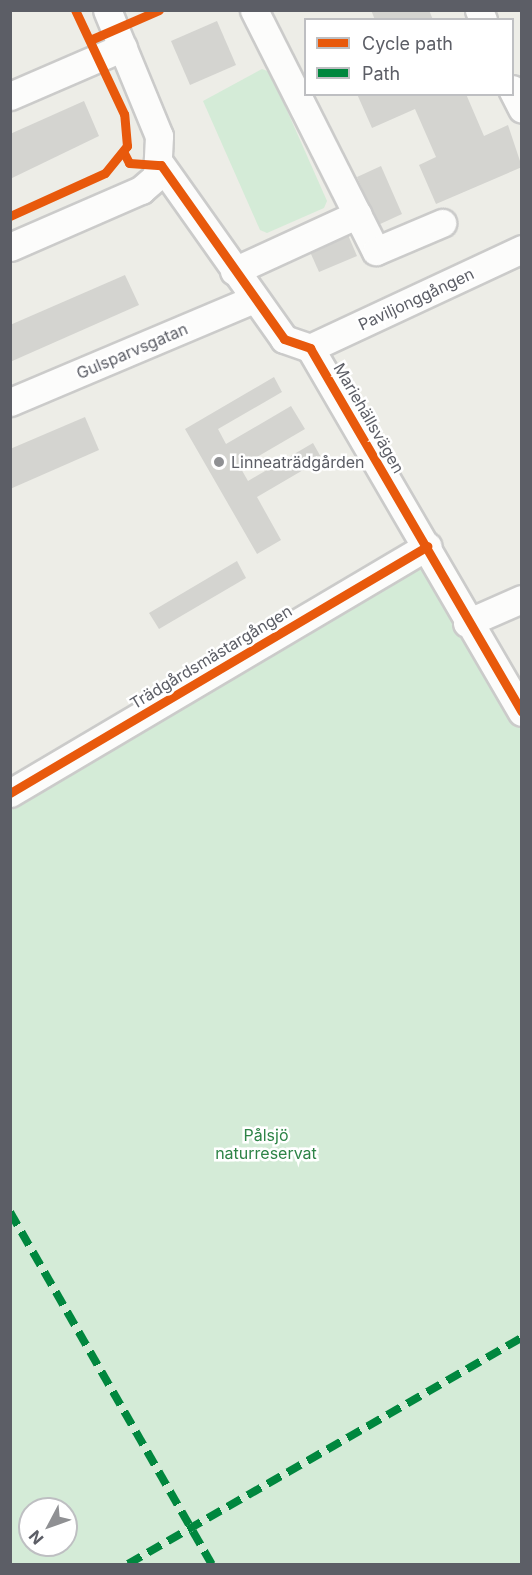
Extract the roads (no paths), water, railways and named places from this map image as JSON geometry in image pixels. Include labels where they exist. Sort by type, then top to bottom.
[{"type":"street","points":[[107,10],[159,136],[161,165],[284,339],[310,348]]},
{"type":"street","points":[[254,10],[376,251],[442,223]]},
{"type":"street","points":[[10,96],[123,47]]},
{"type":"street","points":[[514,90],[522,110]]},
{"type":"street","points":[[10,247],[146,188],[161,165]]},
{"type":"street","points":[[234,271],[358,214]]},
{"type":"street","name":"Paviljonggången","points":[[310,348],[522,249]]},
{"type":"street","name":"Gulsparvsgatan","points":[[10,402],[254,299]]},
{"type":"street","name":"Mariehällsvägen","points":[[310,348],[427,546],[468,623],[522,712]]},
{"type":"street","name":"Trädgårdsmästargången","points":[[10,793],[427,546]]},
{"type":"street","points":[[468,623],[522,599]]},
{"type":"place","name":"Linneaträdgården","points":[[219,462]]},
{"type":"park label","name":"Pålsjö naturreservat","points":[[266,1144]]}]
